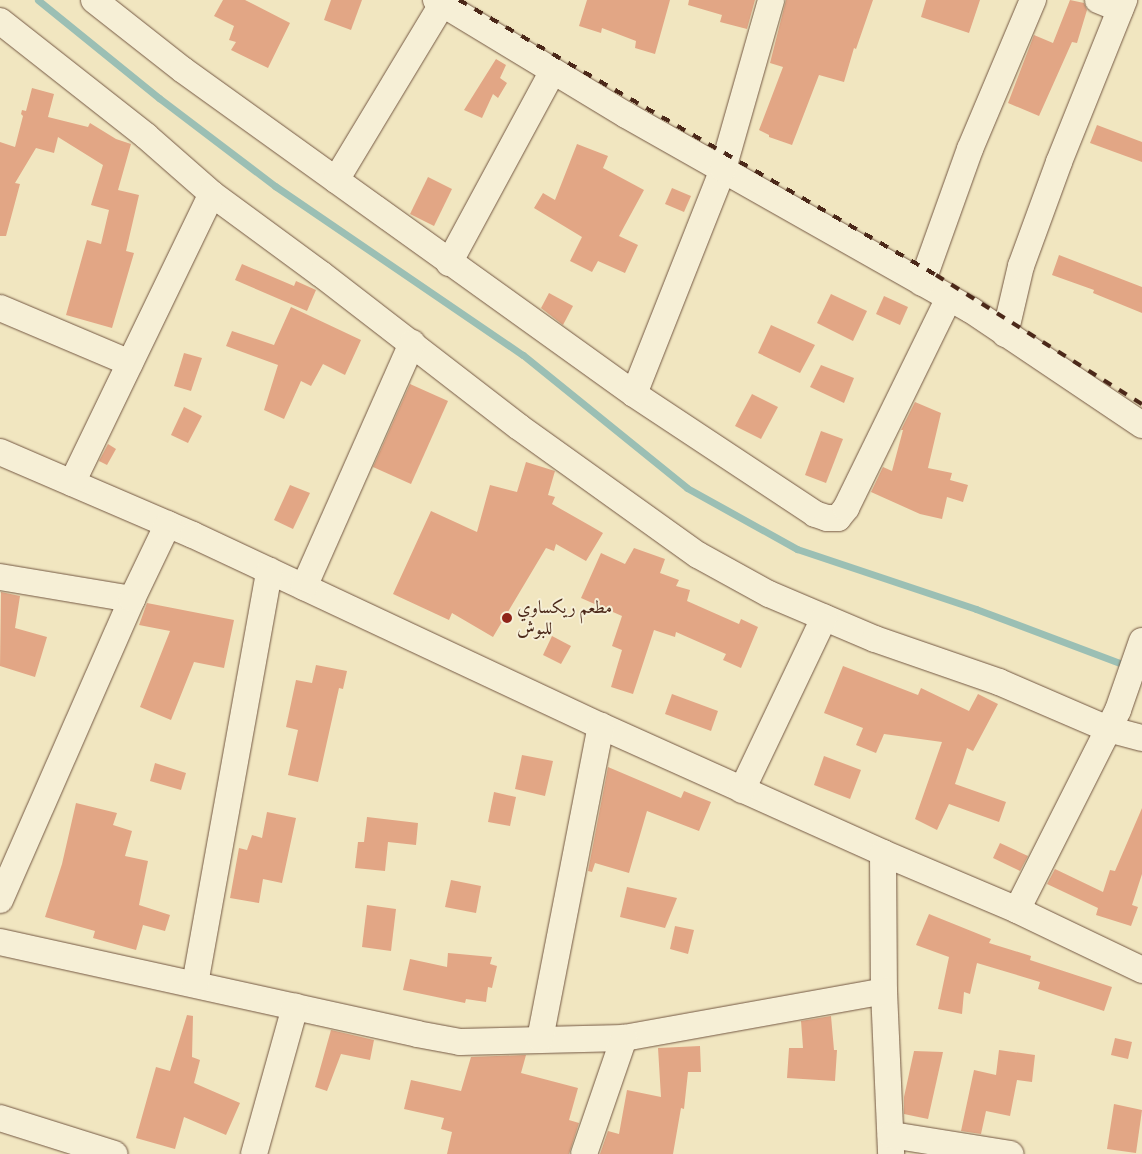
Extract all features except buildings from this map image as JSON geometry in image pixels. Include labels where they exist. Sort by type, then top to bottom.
[{"type":"street","points":[[94,0],[183,70],[634,394],[815,514],[826,518],[838,518],[846,508],[949,298]]},
{"type":"street","points":[[634,394],[723,169],[771,0]]},
{"type":"street","points":[[922,283],[970,149],[1033,0]]},
{"type":"street","points":[[336,180],[439,2],[470,10],[553,71],[626,115],[971,310],[1142,425]]},
{"type":"street","points":[[1004,334],[1021,266],[1114,3]]},
{"type":"street","points":[[0,21],[146,136],[212,194],[412,343],[519,426],[698,555],[768,594],[824,618],[875,639],[1113,719],[1142,738]]},
{"type":"street","points":[[449,262],[553,71]]},
{"type":"street","points":[[72,483],[212,194]]},
{"type":"street","points":[[0,308],[130,363]]},
{"type":"street","points":[[304,587],[412,343]]},
{"type":"street","points":[[0,452],[168,524],[601,726],[883,854],[1017,910],[1142,970]]},
{"type":"street","points":[[2,891],[132,599],[168,524]]},
{"type":"street","points":[[196,984],[269,571]]},
{"type":"street","points":[[0,577],[132,599]]},
{"type":"street","points":[[742,790],[824,618]]},
{"type":"street","points":[[1017,910],[1113,719],[1142,642]]},
{"type":"street","points":[[540,1039],[601,726]]},
{"type":"street","points":[[883,854],[884,991],[891,1144],[1010,1154]]},
{"type":"street","points":[[0,942],[416,1034],[460,1042],[624,1038],[884,991]]},
{"type":"street","points":[[254,1154],[295,1007]]},
{"type":"street","points":[[584,1154],[624,1038]]},
{"type":"street","points":[[0,1118],[114,1154]]},
{"type":"waterway","points":[[38,0],[159,98],[275,186],[523,355],[687,488],[797,549],[976,609],[1128,666]]},
{"type":"railway","points":[[459,0],[936,275],[1142,404]]},
{"type":"place","name":"مطعم ريكساوي للبوش","points":[[507,618]]}]
